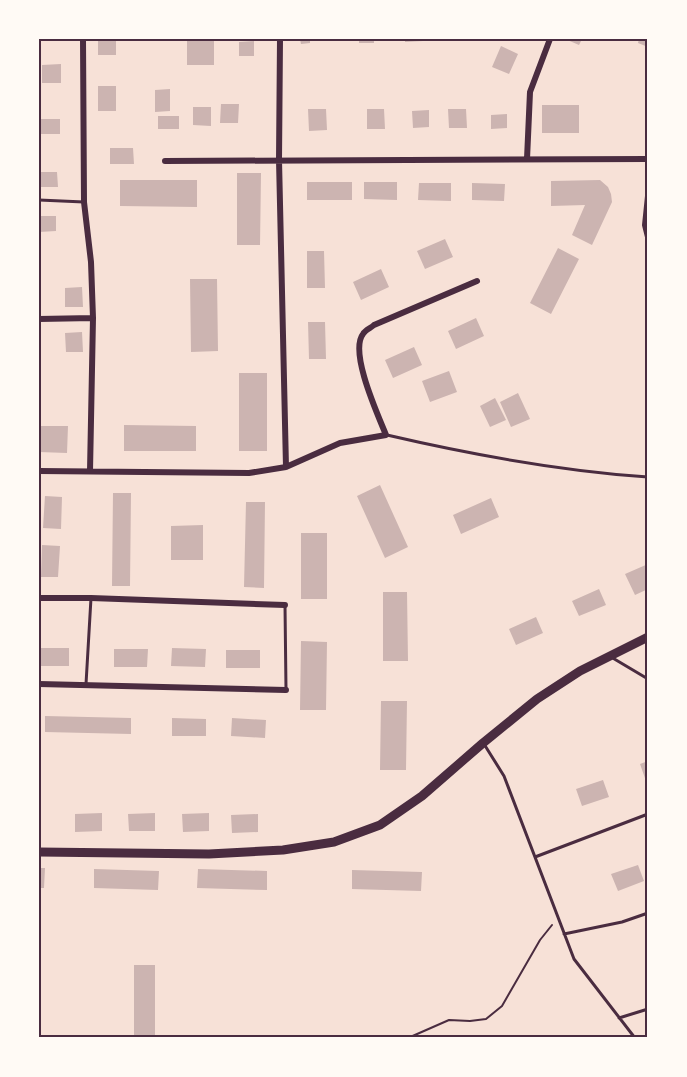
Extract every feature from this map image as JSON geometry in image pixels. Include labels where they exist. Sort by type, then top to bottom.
[{"type":"main road","points":[[39,852],[208,854],[283,850],[334,842],[380,825],[422,796],[537,699],[580,670],[648,638]]},
{"type":"street","points":[[83,39],[84,202],[91,262],[93,318],[90,471]]},
{"type":"street","points":[[280,39],[279,160],[286,467]]},
{"type":"street","points":[[527,159],[530,92],[550,39]]},
{"type":"street","points":[[165,161],[648,159]]},
{"type":"street","points":[[648,196],[645,225],[648,237]]},
{"type":"street","points":[[39,471],[249,473],[286,467],[340,443],[386,435],[369,392],[361,363],[358,345],[363,333],[374,325],[477,281]]},
{"type":"street","points":[[39,319],[93,318]]},
{"type":"street","points":[[39,598],[285,605]]},
{"type":"street","points":[[39,684],[286,690]]},
{"type":"lane","points":[[39,200],[84,202]]},
{"type":"lane","points":[[386,435],[539,465],[648,477]]},
{"type":"lane","points":[[86,684],[91,598]]},
{"type":"lane","points":[[285,605],[286,690]]},
{"type":"lane","points":[[610,656],[648,679]]},
{"type":"lane","points":[[483,743],[504,776],[574,959],[634,1038]]},
{"type":"lane","points":[[535,857],[648,814]]},
{"type":"lane","points":[[564,934],[622,922],[648,913]]},
{"type":"lane","points":[[619,1018],[648,1009]]},
{"type":"path","points":[[408,1038],[449,1020],[486,1019],[502,1006],[540,940],[557,918]]},
{"type":"building","points":[[98,39],[116,39],[116,55],[98,55]]},
{"type":"building","points":[[300,39],[310,39],[310,43],[301,44]]},
{"type":"building","points":[[359,39],[374,39],[374,43],[359,43]]},
{"type":"building","points":[[405,39],[423,39],[423,41],[405,42]]},
{"type":"building","points":[[565,39],[582,39],[579,45]]},
{"type":"building","points":[[639,39],[648,39],[648,47],[638,43]]},
{"type":"building","points":[[187,41],[214,41],[214,65],[187,65]]},
{"type":"building","points":[[254,41],[254,56],[239,56],[239,42]]},
{"type":"building","points":[[501,46],[518,54],[509,74],[492,67]]},
{"type":"building","points":[[61,64],[61,83],[42,83],[42,65]]},
{"type":"building","points":[[98,86],[116,86],[116,111],[98,111]]},
{"type":"building","points":[[170,89],[170,111],[155,112],[155,90]]},
{"type":"building","points":[[221,104],[239,104],[238,123],[220,123]]},
{"type":"building","points":[[542,105],[579,105],[579,133],[542,133]]},
{"type":"building","points":[[193,107],[211,107],[211,126],[193,125]]},
{"type":"building","points":[[308,109],[326,109],[327,130],[309,131]]},
{"type":"building","points":[[367,109],[384,109],[385,129],[367,129]]},
{"type":"building","points":[[448,109],[466,109],[467,128],[449,128]]},
{"type":"building","points":[[429,110],[429,127],[413,128],[412,111]]},
{"type":"building","points":[[507,114],[507,128],[491,129],[491,115]]},
{"type":"building","points":[[158,116],[179,116],[179,129],[158,129]]},
{"type":"building","points":[[40,119],[60,119],[60,134],[41,134]]},
{"type":"building","points":[[110,148],[133,148],[134,164],[110,164]]},
{"type":"building","points":[[40,172],[57,172],[58,187],[40,187]]},
{"type":"building","points":[[237,173],[261,173],[260,245],[237,245]]},
{"type":"building","points":[[120,180],[197,180],[197,207],[120,206]]},
{"type":"building","points":[[600,180],[608,187],[612,202],[592,245],[572,235],[585,205],[551,206],[551,181]]},
{"type":"building","points":[[307,182],[352,182],[352,200],[307,200]]},
{"type":"building","points":[[364,182],[397,182],[397,200],[364,199]]},
{"type":"building","points":[[419,183],[451,183],[451,201],[418,200]]},
{"type":"building","points":[[472,183],[505,184],[504,201],[472,200]]},
{"type":"building","points":[[39,216],[56,216],[56,231],[39,232]]},
{"type":"building","points":[[445,239],[453,257],[425,269],[417,251]]},
{"type":"building","points":[[558,248],[579,259],[551,314],[530,303]]},
{"type":"building","points":[[307,251],[324,251],[325,288],[307,288]]},
{"type":"building","points":[[381,269],[389,287],[361,300],[353,282]]},
{"type":"building","points":[[190,279],[217,279],[218,351],[191,352]]},
{"type":"building","points":[[82,287],[83,307],[65,307],[65,288]]},
{"type":"building","points":[[476,318],[484,336],[456,349],[448,331]]},
{"type":"building","points":[[308,322],[325,322],[326,359],[309,359]]},
{"type":"building","points":[[82,332],[83,352],[66,352],[65,333]]},
{"type":"building","points":[[414,347],[422,365],[393,378],[385,360]]},
{"type":"building","points":[[449,371],[457,392],[430,402],[422,381]]},
{"type":"building","points":[[239,373],[267,373],[267,451],[239,451]]},
{"type":"building","points":[[518,393],[530,419],[511,427],[500,402]]},
{"type":"building","points":[[495,398],[506,420],[490,427],[480,406]]},
{"type":"building","points":[[124,425],[196,426],[196,451],[124,451]]},
{"type":"building","points":[[39,426],[68,426],[67,453],[39,452]]},
{"type":"building","points":[[380,485],[408,547],[385,558],[357,496]]},
{"type":"building","points":[[113,493],[131,493],[130,586],[112,586]]},
{"type":"building","points":[[45,496],[62,497],[61,529],[43,528]]},
{"type":"building","points":[[491,498],[499,517],[461,534],[453,515]]},
{"type":"building","points":[[246,502],[265,502],[264,588],[244,587]]},
{"type":"building","points":[[203,525],[203,560],[171,560],[171,526]]},
{"type":"building","points":[[301,533],[327,533],[327,599],[301,599]]},
{"type":"building","points":[[42,545],[60,546],[58,577],[41,577]]},
{"type":"building","points":[[648,564],[648,589],[635,595],[625,574]]},
{"type":"building","points":[[599,589],[606,605],[579,616],[572,601]]},
{"type":"building","points":[[383,592],[407,592],[408,661],[383,661]]},
{"type":"building","points":[[536,617],[543,633],[516,645],[509,629]]},
{"type":"building","points":[[301,641],[327,642],[326,710],[300,710]]},
{"type":"building","points":[[39,648],[69,648],[69,666],[39,666]]},
{"type":"building","points":[[172,648],[206,649],[205,667],[171,666]]},
{"type":"building","points":[[114,649],[148,649],[147,667],[114,667]]},
{"type":"building","points":[[226,650],[260,650],[260,668],[226,668]]},
{"type":"building","points":[[381,701],[407,701],[406,770],[380,770]]},
{"type":"building","points":[[45,716],[131,718],[131,734],[45,732]]},
{"type":"building","points":[[172,718],[206,719],[206,736],[172,736]]},
{"type":"building","points":[[232,718],[266,720],[265,738],[231,736]]},
{"type":"building","points":[[648,761],[648,780],[646,781],[640,764]]},
{"type":"building","points":[[603,780],[609,797],[582,806],[576,789]]},
{"type":"building","points":[[102,813],[102,831],[75,832],[75,814]]},
{"type":"building","points":[[155,813],[155,831],[129,831],[128,814]]},
{"type":"building","points":[[209,813],[209,831],[183,832],[182,814]]},
{"type":"building","points":[[258,814],[258,832],[232,833],[231,815]]},
{"type":"building","points":[[638,865],[644,881],[618,891],[611,874]]},
{"type":"building","points":[[39,868],[45,868],[44,888],[39,888]]},
{"type":"building","points":[[94,869],[159,871],[158,890],[94,888]]},
{"type":"building","points":[[198,869],[267,871],[267,890],[197,888]]},
{"type":"building","points":[[352,870],[422,872],[421,891],[352,889]]},
{"type":"building","points":[[134,965],[155,965],[155,1038],[134,1038]]}]
